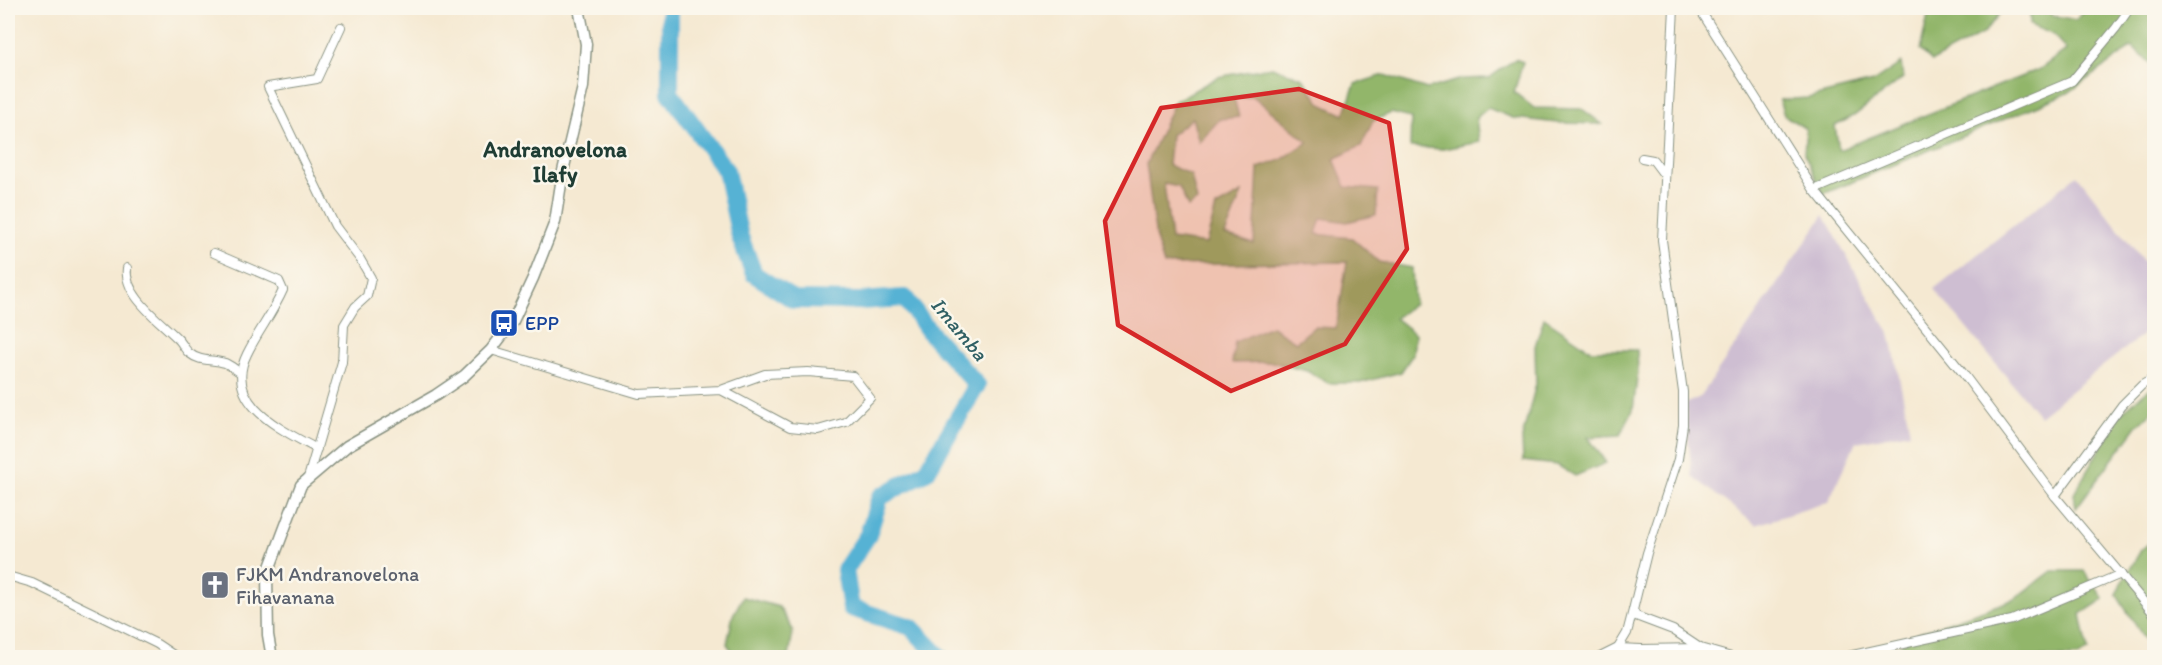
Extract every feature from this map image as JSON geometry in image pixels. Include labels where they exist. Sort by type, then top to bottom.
[{"type":"street","points":[[272,657],[268,635],[267,575],[301,485],[346,446],[464,376],[491,350],[513,321],[555,222],[562,171],[583,87],[586,44],[579,8]]},
{"type":"street","points":[[1618,648],[1627,633],[1647,553],[1677,459],[1683,425],[1683,392],[1662,240],[1674,8]]},
{"type":"street","points":[[1699,8],[1814,190],[1962,372],[2055,496],[2154,614]]},
{"type":"street","points":[[1814,190],[2072,81],[2130,8]]},
{"type":"street","points":[[308,478],[342,362],[344,325],[355,307],[367,296],[371,278],[335,226],[268,87],[317,79],[342,27]]},
{"type":"street","points":[[1641,158],[1653,160],[1665,176]]},
{"type":"street","points":[[214,253],[279,281],[283,290],[275,309],[246,355],[241,373],[243,390],[253,406],[267,421],[317,449]]},
{"type":"street","points":[[127,268],[126,276],[130,287],[142,303],[179,339],[188,352],[204,361],[226,363],[241,373]]},
{"type":"street","points":[[491,350],[639,393],[721,390],[765,374],[808,372],[853,376],[870,398],[846,422],[818,430],[790,427],[721,390]]},
{"type":"street","points":[[2055,496],[2122,405],[2142,385],[2154,378]]},
{"type":"street","points":[[1839,657],[2012,620],[2121,574]]},
{"type":"street","points":[[8,576],[32,583],[157,644],[178,657]]},
{"type":"street","points":[[1633,610],[1636,616],[1673,630],[1700,648]]},
{"type":"street","points":[[1598,657],[1618,648],[1641,650],[1700,648],[1735,657]]},
{"type":"highlighted area","points":[[1299,89],[1389,123],[1407,249],[1345,344],[1231,391],[1118,325],[1105,221],[1161,108]]},
{"type":"shaded area","points":[[2077,175],[2154,275],[2154,326],[2039,416],[1934,289]]},
{"type":"shaded area","points":[[1824,215],[1891,337],[1910,432],[1856,442],[1828,502],[1756,525],[1692,476],[1685,404],[1700,397]]},
{"type":"green space","points":[[1940,8],[2004,8],[1984,33],[1932,61],[1920,50],[1928,16]]},
{"type":"green space","points":[[2030,8],[2052,8],[2051,15],[2076,20],[2086,8],[2154,8],[2154,66],[2132,47],[2068,93],[1823,194],[1804,153],[1806,129],[1784,115],[1779,100],[1808,98],[1873,82],[1901,63],[1903,78],[1855,115],[1835,126],[1839,150],[2040,69],[2066,50],[2054,35],[2030,25]]},
{"type":"green space","points":[[1515,59],[1523,62],[1514,92],[1534,108],[1582,109],[1602,124],[1558,123],[1513,118],[1488,108],[1476,118],[1479,142],[1443,149],[1410,147],[1411,118],[1391,113],[1373,121],[1361,146],[1334,159],[1346,187],[1378,190],[1376,215],[1347,222],[1321,218],[1316,234],[1352,238],[1379,262],[1412,268],[1414,304],[1395,318],[1415,334],[1413,354],[1401,372],[1360,383],[1328,383],[1307,371],[1272,362],[1232,363],[1235,342],[1271,326],[1296,342],[1314,327],[1336,328],[1347,262],[1164,265],[1156,239],[1146,164],[1175,101],[1218,77],[1272,67],[1303,78],[1321,104],[1344,115],[1355,84],[1384,75],[1427,89],[1462,79],[1489,78]],"holes":[[[1254,97],[1308,142],[1281,160],[1258,168],[1254,244],[1225,235],[1242,193],[1216,207],[1206,244],[1171,239],[1164,184],[1179,187],[1188,207],[1197,201],[1191,175],[1168,165],[1171,135],[1192,118],[1199,142],[1220,119],[1239,117],[1234,98]]]},
{"type":"green space","points":[[1544,318],[1591,350],[1637,350],[1638,371],[1633,410],[1620,435],[1588,437],[1606,463],[1575,476],[1557,465],[1523,461],[1522,438],[1536,384],[1535,346]]},
{"type":"green space","points":[[2154,386],[2154,410],[2137,426],[2076,508],[2074,494],[2119,415]]},
{"type":"green space","points":[[2154,539],[2154,654],[2116,594],[2141,550]]},
{"type":"green space","points":[[2052,571],[2084,571],[2104,599],[2081,614],[2088,651],[2077,657],[1880,658],[1920,632],[2015,599]]},
{"type":"green space","points":[[743,597],[779,607],[793,630],[789,657],[737,657],[727,644],[733,615]]},
{"type":"waterway","name":"Imamba","points":[[670,8],[670,93],[726,171],[740,237],[754,274],[794,300],[859,301],[905,298],[931,334],[977,385],[927,471],[880,497],[868,535],[845,570],[851,608],[911,627],[941,658]]},
{"type":"place","name":"EPP","points":[[504,323]]},
{"type":"place","name":"FJKM Andranovelona Fihavanana","points":[[215,585]]},
{"type":"district","name":"Andranovelona Ilafy","points":[[555,162]]}]
